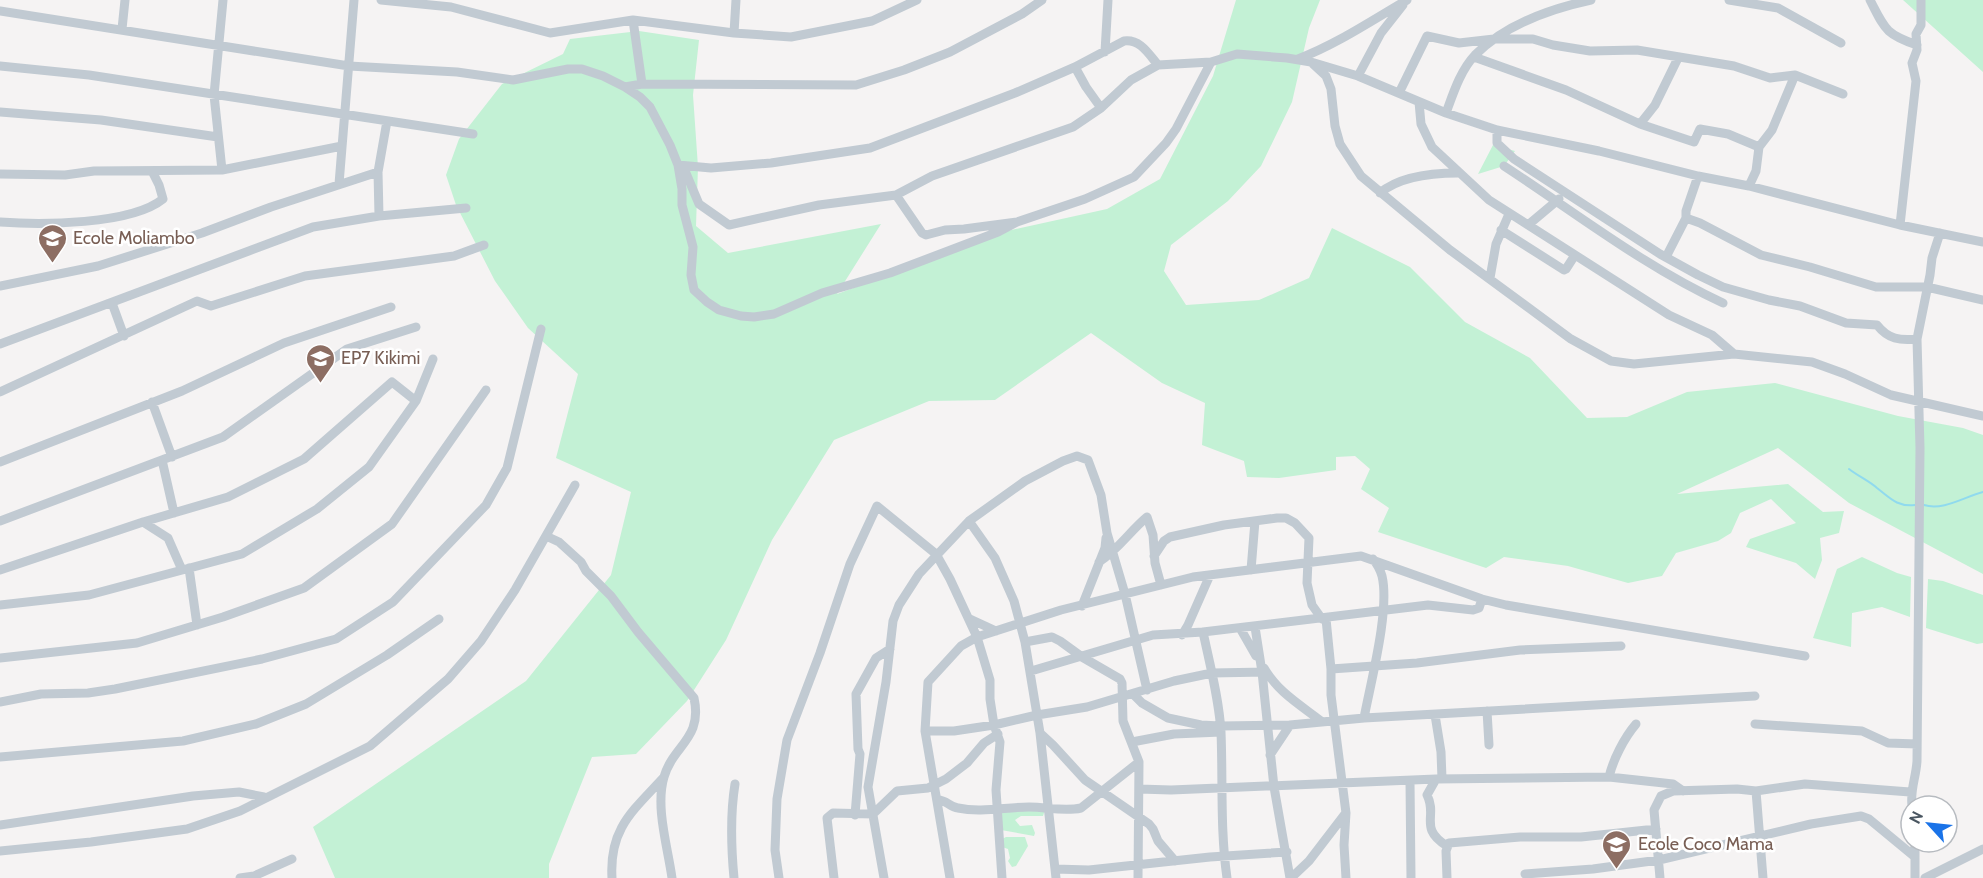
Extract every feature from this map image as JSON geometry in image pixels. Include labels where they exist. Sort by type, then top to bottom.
[{"type":"street","points":[[122,29],[125,0]]},
{"type":"street","points":[[222,170],[214,95],[223,0]]},
{"type":"street","points":[[339,184],[354,0]]},
{"type":"street","points":[[381,0],[451,8],[550,33],[633,20],[734,33],[790,37],[872,21],[917,0]]},
{"type":"street","points":[[734,33],[736,0]]},
{"type":"street","points":[[625,87],[642,84],[856,85],[950,52],[1022,14],[1042,0]]},
{"type":"street","points":[[1105,52],[1109,4],[1120,0]]},
{"type":"street","points":[[1298,59],[1341,40],[1408,0]]},
{"type":"street","points":[[1358,76],[1381,33],[1408,0]]},
{"type":"street","points":[[1446,113],[1457,83],[1474,57],[1494,39],[1532,17],[1557,7],[1591,0]]},
{"type":"street","points":[[1728,0],[1778,8],[1841,43]]},
{"type":"street","points":[[1870,0],[1884,28],[1895,38],[1917,45]]},
{"type":"street","points":[[1900,225],[1916,81],[1912,63],[1917,45],[1916,34],[1921,25],[1921,0]]},
{"type":"street","points":[[0,11],[349,66],[457,72],[513,80],[552,71],[582,69],[625,87],[650,107],[699,204],[729,225],[819,205],[896,195],[932,176],[1073,127],[1101,108],[1131,80],[1158,65],[1211,62],[1237,54],[1311,62],[1358,76],[1446,113],[1497,130],[1599,151],[1698,176],[1749,186],[1900,225],[1983,242]]},
{"type":"street","points":[[633,20],[642,84]]},
{"type":"street","points":[[1399,93],[1427,36],[1459,43],[1494,39],[1533,39],[1590,51],[1637,50],[1734,66],[1770,78],[1795,75],[1843,94]]},
{"type":"street","points":[[681,166],[711,168],[771,163],[870,148],[1076,68],[1124,41],[1132,40],[1139,43],[1158,65]]},
{"type":"street","points":[[1474,57],[1566,90],[1640,124],[1694,142],[1700,129],[1743,139],[1759,147]]},
{"type":"street","points":[[1640,124],[1654,105],[1678,58]]},
{"type":"street","points":[[681,166],[682,205],[693,247],[692,285],[700,296],[719,310],[754,317],[774,314],[822,293],[869,281],[998,232],[1017,222],[1085,199],[1134,177],[1176,129],[1211,62]]},
{"type":"street","points":[[1311,62],[1326,76],[1331,89],[1335,126],[1340,144],[1361,176],[1450,250],[1572,339],[1611,361],[1634,364],[1734,354],[1812,362],[1891,395],[1983,416]]},
{"type":"street","points":[[0,66],[89,75],[472,134]]},
{"type":"street","points":[[1076,68],[1101,108]]},
{"type":"street","points":[[1749,186],[1756,171],[1759,147],[1772,130],[1795,75]]},
{"type":"street","points":[[1419,102],[1421,124],[1432,147],[1489,200],[1669,315],[1712,335],[1734,354]]},
{"type":"street","points":[[0,112],[101,120],[218,137]]},
{"type":"street","points":[[379,216],[378,172],[387,121]]},
{"type":"street","points":[[1497,130],[1497,143],[1514,159],[1567,195],[1698,275],[1744,294],[1800,306],[1846,323],[1877,325],[1885,335],[1902,341],[1917,339]]},
{"type":"street","points":[[0,174],[65,175],[93,171],[222,170],[342,146]]},
{"type":"street","points":[[1504,166],[1643,260],[1687,286],[1723,303]]},
{"type":"street","points":[[0,222],[70,223],[140,211],[163,199],[152,171]]},
{"type":"street","points":[[0,286],[109,262],[202,233],[378,172]]},
{"type":"street","points":[[1380,193],[1394,184],[1416,177],[1438,173],[1458,173]]},
{"type":"street","points":[[1666,257],[1686,218],[1686,211],[1698,176]]},
{"type":"street","points":[[896,195],[924,234],[1017,222]]},
{"type":"street","points":[[1528,225],[1556,200],[1567,195]]},
{"type":"street","points":[[0,344],[312,227],[379,216],[466,208]]},
{"type":"street","points":[[1490,278],[1493,254],[1509,214]]},
{"type":"street","points":[[1686,218],[1761,255],[1876,287],[1927,288],[1983,300]]},
{"type":"street","points":[[1502,230],[1564,270],[1575,255]]},
{"type":"street","points":[[1660,878],[1653,815],[1661,796],[1673,791],[1737,789],[1756,791],[1805,784],[1910,792],[1916,774],[1917,744],[1920,448],[1917,339],[1932,258],[1940,233]]},
{"type":"street","points":[[0,392],[197,301],[211,306],[305,276],[454,256],[484,245]]},
{"type":"street","points":[[112,303],[124,336]]},
{"type":"street","points":[[0,462],[152,402],[284,343],[392,307]]},
{"type":"street","points":[[0,521],[223,437],[347,349],[416,327]]},
{"type":"street","points":[[0,702],[41,694],[87,693],[115,689],[262,659],[336,639],[393,602],[486,505],[507,468],[541,329]]},
{"type":"street","points":[[0,604],[89,595],[242,554],[317,509],[369,467],[416,401],[433,359]]},
{"type":"street","points":[[0,570],[143,522],[228,497],[304,459],[392,382],[395,382],[416,401]]},
{"type":"street","points":[[0,658],[137,643],[304,588],[392,524],[486,390]]},
{"type":"street","points":[[152,402],[172,457]]},
{"type":"street","points":[[884,878],[868,787],[880,725],[893,621],[899,605],[919,574],[969,521],[1025,481],[1063,461],[1082,456],[1088,460],[1101,495],[1107,533],[1125,594],[1147,690]]},
{"type":"street","points":[[162,460],[174,513]]},
{"type":"street","points":[[0,851],[187,829],[240,811],[370,746],[448,679],[481,641],[515,590],[575,486]]},
{"type":"street","points":[[779,878],[775,850],[777,799],[787,740],[850,564],[877,506],[936,554],[977,637],[990,680],[990,699],[1000,742],[996,762],[996,790],[1002,878]]},
{"type":"street","points":[[1100,562],[1113,553],[1124,538],[1147,517],[1161,585]]},
{"type":"street","points":[[1154,556],[1167,538],[1224,525],[1255,521],[1286,518],[1301,527],[1309,538],[1307,583],[1312,605],[1324,619],[1331,669],[1334,720],[1344,783],[1346,878]]},
{"type":"street","points":[[969,521],[995,558],[1014,601],[1025,642],[1040,733],[1055,876],[1175,861],[1287,852]]},
{"type":"street","points":[[1251,570],[1255,521]]},
{"type":"street","points":[[143,522],[168,538],[185,569],[197,625]]},
{"type":"street","points":[[1082,606],[1105,548],[1107,533]]},
{"type":"street","points":[[546,536],[562,544],[581,561],[586,571],[611,596],[694,698],[694,724],[691,736],[673,759],[664,777],[628,817],[612,846],[612,878]]},
{"type":"street","points":[[950,878],[924,731],[930,678],[961,646],[977,637],[1061,610],[1210,575],[1361,556],[1482,599],[1805,656]]},
{"type":"street","points":[[1364,718],[1384,591],[1382,577],[1373,559]]},
{"type":"street","points":[[1182,635],[1210,575]]},
{"type":"street","points":[[1031,671],[1154,636],[1255,627],[1428,605],[1476,610],[1482,599]]},
{"type":"street","points":[[0,757],[183,741],[256,724],[306,705],[387,655],[439,619]]},
{"type":"street","points":[[970,619],[996,632]]},
{"type":"street","points":[[1255,627],[1260,662]]},
{"type":"street","points":[[1240,628],[1264,672],[1266,725],[1274,786],[1291,878]]},
{"type":"street","points":[[1203,632],[1221,729],[1220,788],[1227,878]]},
{"type":"street","points":[[1025,642],[1052,638],[1060,641],[1120,680],[1128,695],[1168,718],[1221,729]]},
{"type":"street","points":[[1331,669],[1417,663],[1520,650],[1621,646]]},
{"type":"street","points":[[855,815],[860,754],[856,694],[876,658],[890,649]]},
{"type":"street","points":[[924,731],[996,730],[1037,715],[1087,707],[1174,681],[1212,674],[1264,672],[1292,701],[1321,721]]},
{"type":"street","points":[[1128,695],[1123,721],[1139,762],[1138,878]]},
{"type":"street","points":[[1132,742],[1174,734],[1266,725],[1755,696]]},
{"type":"street","points":[[1487,711],[1489,745]]},
{"type":"street","points":[[1435,715],[1441,753],[1439,779],[1427,795],[1431,804],[1430,827],[1439,841],[1447,846]]},
{"type":"street","points":[[1609,777],[1612,764],[1636,724]]},
{"type":"street","points":[[1755,724],[1862,731],[1888,743],[1917,744]]},
{"type":"street","points":[[1270,755],[1290,725]]},
{"type":"street","points":[[834,878],[827,818],[838,812],[855,815],[873,814],[897,791],[924,789],[946,779],[967,763],[996,730]]},
{"type":"street","points":[[1040,733],[1076,771],[1149,824],[1158,841],[1175,861]]},
{"type":"street","points":[[937,800],[943,799],[958,809],[1048,808],[1070,811],[1081,808],[1139,762]]},
{"type":"street","points":[[664,777],[661,815],[672,878]]},
{"type":"street","points":[[1139,789],[1171,790],[1439,779],[1609,777],[1673,784],[1683,791]]},
{"type":"street","points":[[1410,781],[1411,878]]},
{"type":"street","points":[[734,878],[731,848],[735,784]]},
{"type":"street","points":[[1756,791],[1763,878]]},
{"type":"street","points":[[0,825],[193,796],[239,792],[264,797]]},
{"type":"street","points":[[1291,878],[1309,861],[1346,813]]},
{"type":"street","points":[[1525,874],[1593,869],[1659,860],[1811,824],[1861,816],[1869,819],[1915,857],[1915,878]]},
{"type":"street","points":[[1447,846],[1449,843],[1481,839],[1581,837],[1656,829]]},
{"type":"street","points":[[1447,846],[1447,878]]},
{"type":"street","points":[[1925,878],[1983,849]]},
{"type":"street","points":[[1224,858],[1230,864],[1234,878]]},
{"type":"street","points":[[240,878],[255,877],[292,859]]},
{"type":"green space","points":[[1236,0],[1320,0],[1309,28],[1292,102],[1261,166],[1228,201],[1171,245],[1164,271],[1186,305],[1259,300],[1309,278],[1332,228],[1410,267],[1465,322],[1530,358],[1587,418],[1627,417],[1687,392],[1775,383],[1898,416],[1963,428],[1983,435],[1983,574],[1849,503],[1778,448],[1677,494],[1788,484],[1823,512],[1844,511],[1839,533],[1820,538],[1822,560],[1815,579],[1796,563],[1746,547],[1750,539],[1796,523],[1771,499],[1740,513],[1731,533],[1718,541],[1676,553],[1662,576],[1628,583],[1568,566],[1504,557],[1486,568],[1378,532],[1389,508],[1361,489],[1370,469],[1355,456],[1336,457],[1336,470],[1279,478],[1247,477],[1244,461],[1202,445],[1205,403],[1162,383],[1091,333],[995,400],[929,401],[834,440],[772,540],[726,640],[687,701],[636,754],[592,757],[549,864],[549,878],[335,878],[313,827],[526,681],[611,575],[631,492],[556,458],[578,374],[528,328],[495,281],[456,205],[446,175],[459,139],[502,84],[563,54],[570,39],[639,31],[699,40],[693,95],[698,167],[696,226],[728,253],[881,224],[837,294],[1011,230],[1107,209],[1160,179],[1213,76]]},
{"type":"green space","points":[[1903,0],[1983,0],[1983,72]]},
{"type":"green space","points":[[1493,145],[1515,151],[1504,166],[1478,174]]},
{"type":"green space","points":[[1862,557],[1911,577],[1910,617],[1882,607],[1852,613],[1851,647],[1813,638],[1837,569]]},
{"type":"green space","points":[[1928,579],[1943,581],[1983,595],[1983,643],[1977,644],[1926,628]]},
{"type":"green space","points":[[1045,810],[1043,816],[1021,816],[1015,820],[1020,826],[1032,825],[1034,836],[1001,830],[1001,811]]},
{"type":"green space","points":[[1025,837],[1028,846],[1016,866],[1012,867],[1008,861],[1010,858],[1008,849],[1002,847],[1002,839]]},
{"type":"waterway","points":[[1849,469],[1894,501],[1903,505],[1915,505]]},
{"type":"waterway","points":[[1924,505],[1946,505],[1983,492]]},
{"type":"place","name":"Ecole Moliambo","points":[[52,264]]},
{"type":"place","name":"EP7 Kikimi","points":[[320,384]]},
{"type":"place","name":"Ecole Coco Mama","points":[[1617,870]]}]
